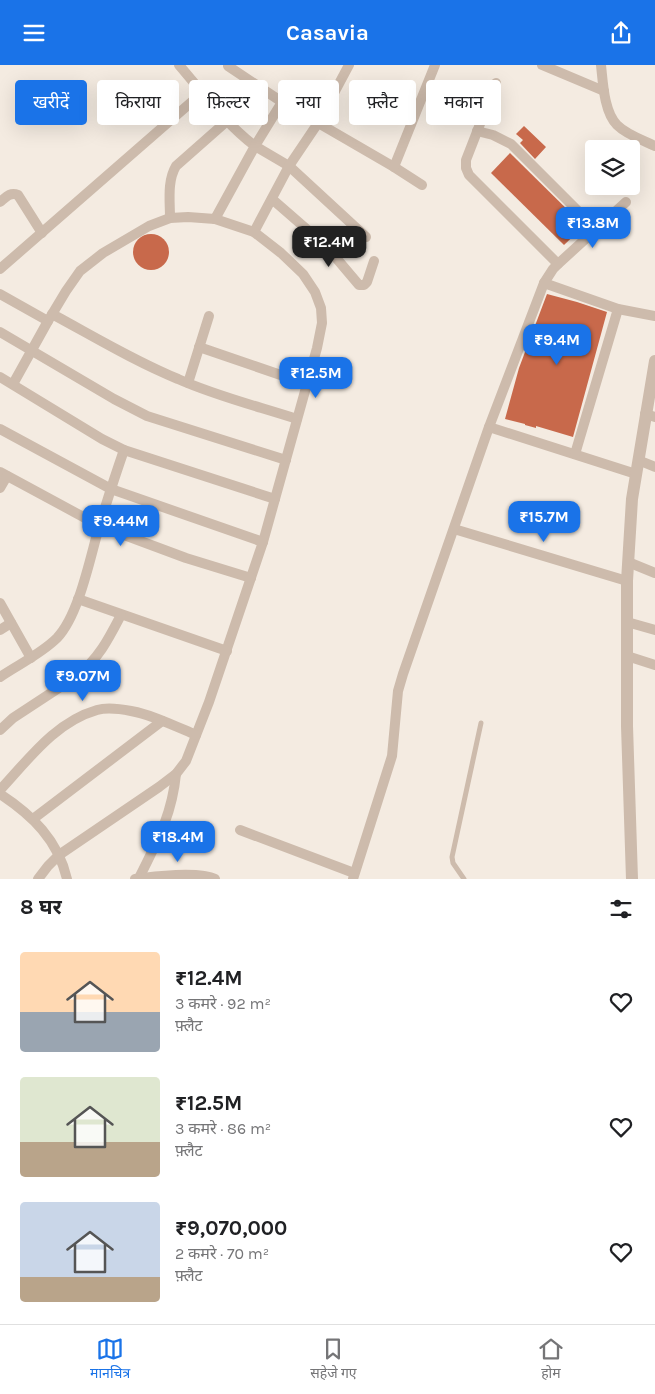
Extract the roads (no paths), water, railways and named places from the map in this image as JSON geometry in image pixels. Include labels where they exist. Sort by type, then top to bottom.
[{"type":"street","points":[[179,65],[192,80]]},
{"type":"street","points":[[228,65],[278,99]]},
{"type":"street","points":[[339,84],[349,65]]},
{"type":"street","points":[[394,167],[435,65]]},
{"type":"street","points":[[542,65],[604,91]]},
{"type":"street","points":[[600,65],[609,111],[616,124],[625,131],[655,146]]},
{"type":"street","points":[[0,269],[189,103]]},
{"type":"street","points":[[215,219],[278,109]]},
{"type":"street","points":[[170,218],[170,181],[173,171],[176,166],[222,125]]},
{"type":"street","points":[[231,125],[255,146],[289,167],[366,237]]},
{"type":"street","points":[[254,232],[289,167],[317,125]]},
{"type":"street","points":[[321,125],[422,185]]},
{"type":"street","points":[[479,125],[466,160],[466,168],[469,175],[558,264]]},
{"type":"street","points":[[477,131],[494,135],[511,145],[596,229]]},
{"type":"street","points":[[0,202],[9,194],[14,193],[18,195],[42,233]]},
{"type":"street","points":[[272,199],[326,246],[359,285],[364,285],[367,281],[374,261]]},
{"type":"street","points":[[240,830],[353,876],[392,756],[398,691],[403,674],[489,427],[544,283],[558,264],[626,202]]},
{"type":"street","points":[[13,384],[50,317],[80,271],[102,253],[149,226],[170,218],[215,219],[254,232],[281,253],[303,275],[316,292],[321,308],[322,323],[317,348],[263,542],[227,651],[186,761],[176,774],[159,787],[59,855],[38,879]]},
{"type":"street","points":[[544,283],[618,309],[655,316]]},
{"type":"street","points":[[0,294],[154,369],[225,397],[297,419]]},
{"type":"street","points":[[575,455],[618,309]]},
{"type":"street","points":[[188,383],[209,317]]},
{"type":"street","points":[[0,332],[114,399],[147,416],[286,460]]},
{"type":"street","points":[[199,347],[307,384]]},
{"type":"street","points":[[632,879],[627,726],[627,581],[632,499],[638,459],[650,416],[655,361]]},
{"type":"street","points":[[0,377],[102,439],[124,450],[275,499]]},
{"type":"street","points":[[489,427],[636,474]]},
{"type":"street","points":[[0,429],[111,489],[263,542]]},
{"type":"street","points":[[0,677],[31,658],[58,637],[66,626],[73,613],[85,579],[124,450]]},
{"type":"street","points":[[638,459],[655,467]]},
{"type":"street","points":[[0,488],[4,474],[100,526],[186,558],[251,578]]},
{"type":"street","points":[[454,529],[627,581]]},
{"type":"street","points":[[628,562],[655,573]]},
{"type":"street","points":[[78,599],[227,651]]},
{"type":"street","points":[[0,603],[31,658]]},
{"type":"street","points":[[0,730],[13,718],[90,666],[105,645],[121,615]]},
{"type":"street","points":[[627,621],[655,630]]},
{"type":"street","points":[[0,630],[11,623]]},
{"type":"street","points":[[627,656],[655,665]]},
{"type":"street","points":[[67,879],[59,855],[46,833],[33,819],[0,792],[46,741],[60,729],[79,717],[98,710],[132,711],[196,735]]},
{"type":"street","points":[[33,819],[162,721]]},
{"type":"street","points":[[139,878],[169,814],[176,774]]},
{"type":"street","points":[[135,879],[203,875],[215,879]]},
{"type":"lane","points":[[464,879],[452,857],[481,723]]}]
